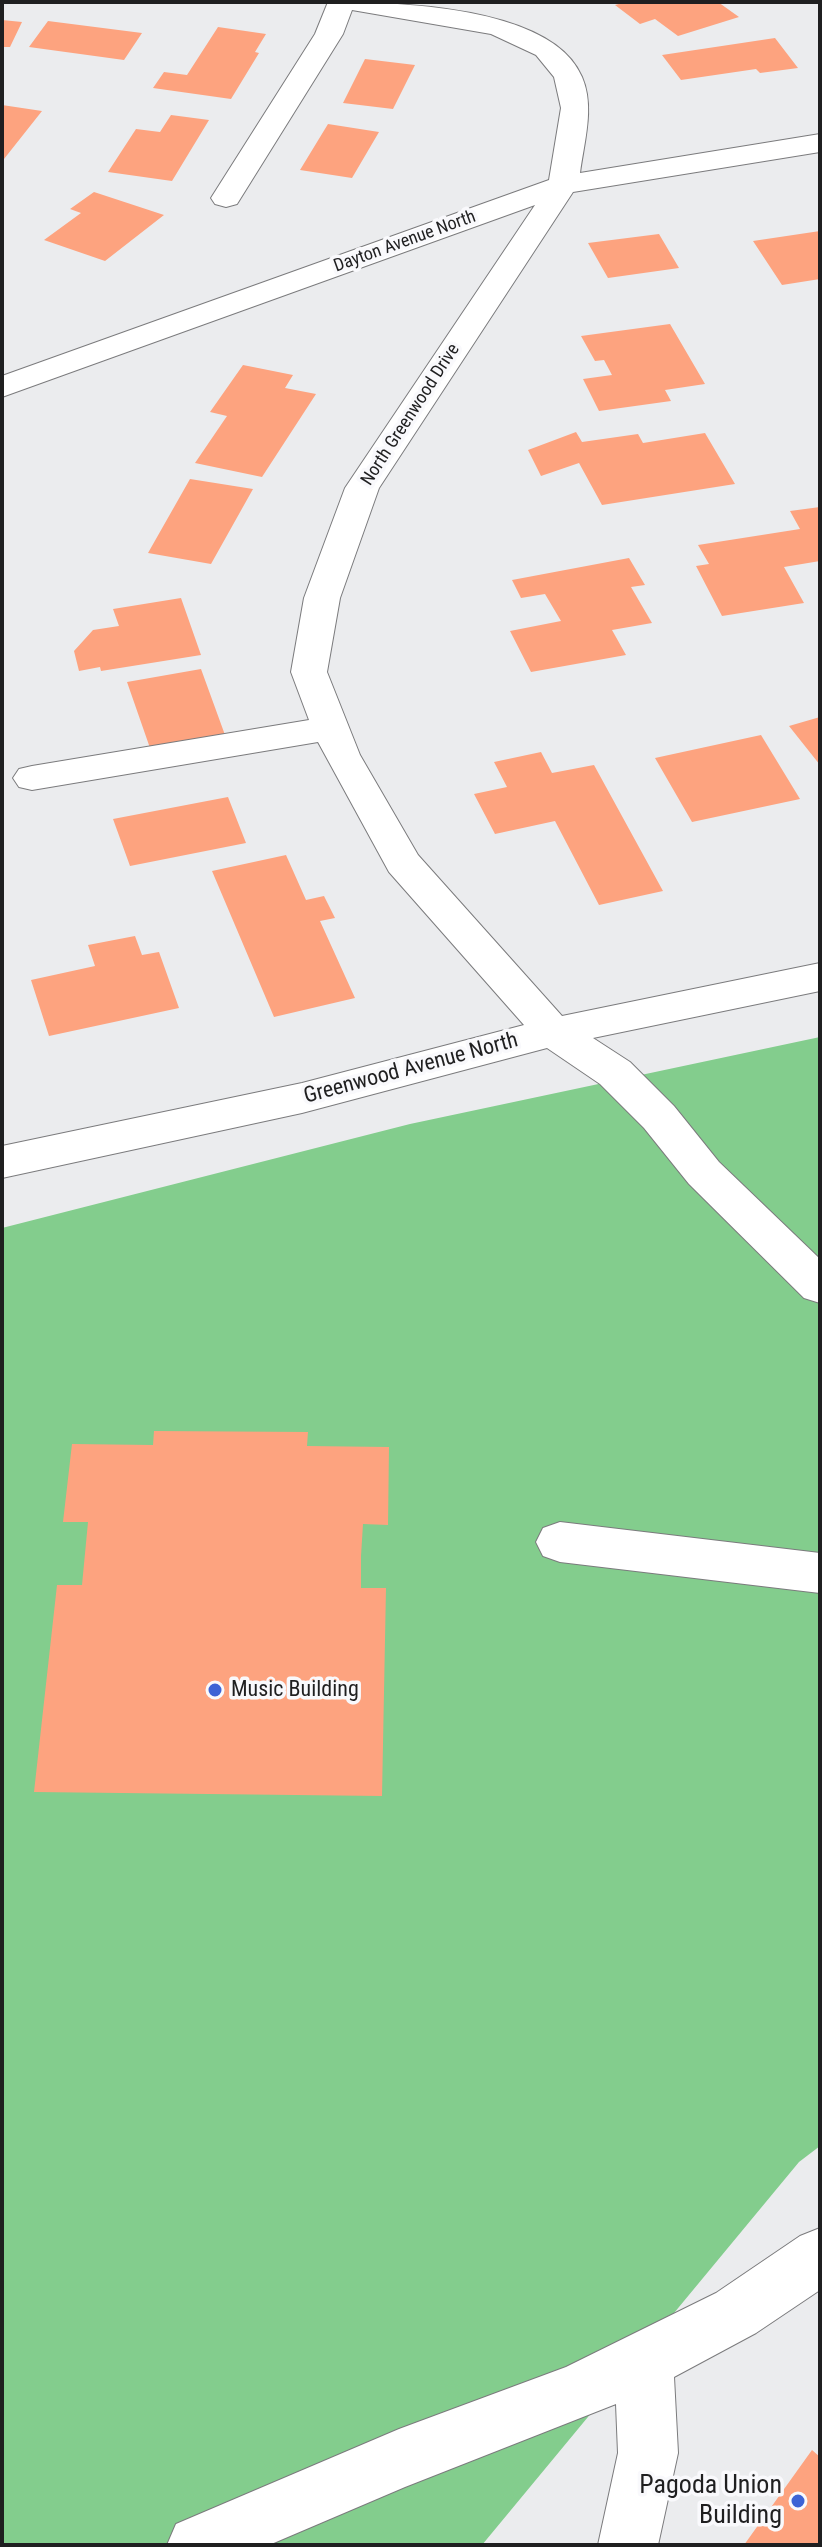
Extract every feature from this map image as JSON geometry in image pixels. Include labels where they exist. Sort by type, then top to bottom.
[{"type":"street","points":[[226,198],[329,34],[342,2]]},
{"type":"street","name":"North Greenwood Drive","points":[[351,2],[498,27],[546,49],[568,76],[575,108],[563,185],[362,488],[322,598],[309,672],[341,755],[403,863],[553,1032],[615,1073],[659,1117],[704,1173],[820,1286]]},
{"type":"street","name":"Dayton Avenue North","points":[[2,387],[563,185],[820,143]]},
{"type":"street","points":[[32,778],[331,728]]},
{"type":"street","name":"Greenwood Avenue North","points":[[2,1162],[302,1098],[553,1032],[820,977]]},
{"type":"street","points":[[560,1542],[820,1573]]},
{"type":"street","points":[[197,2545],[399,2459],[577,2392],[644,2361],[736,2313],[820,2256]]},
{"type":"street","points":[[628,2545],[648,2453],[644,2361]]},
{"type":"green space","points":[[820,1037],[820,2146],[799,2162],[482,2545],[2,2545],[2,1228],[410,1124]]},
{"type":"building","points":[[626,2],[718,2],[739,17],[678,36],[655,19],[640,24],[615,5]]},
{"type":"building","points":[[2,20],[22,22],[10,47],[2,47]]},
{"type":"building","points":[[48,21],[142,33],[124,60],[29,47]]},
{"type":"building","points":[[218,27],[266,34],[255,52],[259,53],[231,99],[153,88],[164,72],[187,75]]},
{"type":"building","points":[[775,38],[798,68],[760,73],[756,69],[681,80],[662,55]]},
{"type":"building","points":[[365,59],[415,65],[393,109],[343,103]]},
{"type":"building","points":[[2,105],[42,111],[4,159],[2,159]]},
{"type":"building","points":[[171,115],[209,120],[172,181],[108,172],[136,129],[160,132]]},
{"type":"building","points":[[328,124],[379,132],[352,178],[300,170]]},
{"type":"building","points":[[94,192],[164,215],[105,261],[44,240],[81,213],[70,209]]},
{"type":"building","points":[[820,231],[820,279],[782,285],[753,241]]},
{"type":"building","points":[[659,234],[679,268],[608,278],[588,243]]},
{"type":"building","points":[[670,324],[705,384],[665,390],[671,401],[599,411],[583,379],[612,375],[604,360],[595,361],[581,336]]},
{"type":"building","points":[[243,365],[293,375],[285,388],[316,394],[262,477],[195,463],[227,416],[210,412]]},
{"type":"building","points":[[576,432],[582,442],[638,434],[643,443],[705,433],[735,484],[602,505],[579,463],[541,476],[528,450]]},
{"type":"building","points":[[190,479],[253,489],[211,564],[148,553]]},
{"type":"building","points":[[820,507],[820,561],[784,567],[804,603],[722,616],[696,566],[709,564],[698,545],[800,529],[790,511]]},
{"type":"building","points":[[629,558],[645,585],[631,587],[652,623],[612,630],[626,655],[531,672],[510,631],[561,621],[545,594],[521,598],[512,580]]},
{"type":"building","points":[[181,598],[201,655],[101,671],[100,667],[79,671],[74,651],[93,630],[119,626],[113,609]]},
{"type":"building","points":[[201,669],[225,735],[150,748],[127,682]]},
{"type":"building","points":[[820,717],[820,765],[789,726]]},
{"type":"building","points":[[761,735],[800,799],[692,822],[655,758]]},
{"type":"building","points":[[541,752],[552,773],[594,765],[663,891],[599,905],[555,821],[495,834],[474,794],[507,787],[494,762]]},
{"type":"building","points":[[228,797],[246,843],[130,866],[113,819]]},
{"type":"building","points":[[286,855],[306,900],[324,896],[335,918],[320,921],[355,998],[274,1017],[212,871]]},
{"type":"building","points":[[135,936],[142,955],[159,952],[179,1008],[49,1036],[31,980],[95,966],[88,945]]},
{"type":"building","name":"Music Building","points":[[154,1431],[308,1432],[307,1446],[389,1447],[388,1525],[363,1524],[361,1556],[361,1588],[386,1588],[382,1796],[34,1792],[57,1585],[82,1585],[88,1522],[63,1522],[72,1444],[153,1445]]},
{"type":"building","name":"Pagoda Union Building","points":[[812,2450],[820,2457],[820,2545],[744,2545]]},
{"type":"place","name":"Music Building","points":[[215,1690]]},
{"type":"place","name":"Pagoda Union Building","points":[[798,2501]]}]
